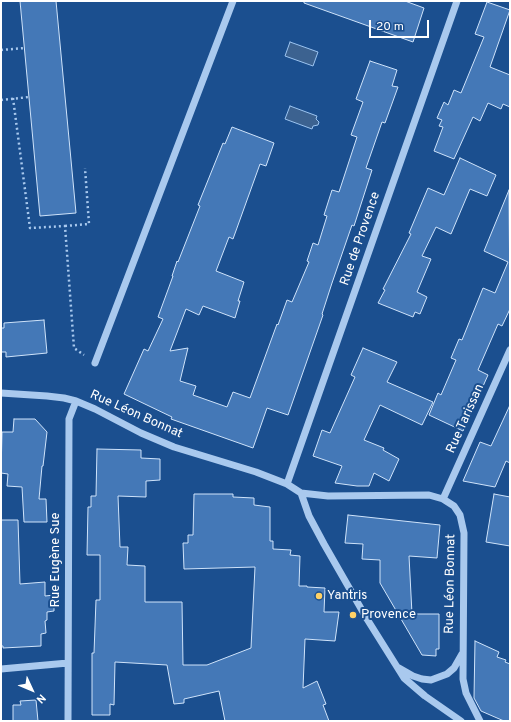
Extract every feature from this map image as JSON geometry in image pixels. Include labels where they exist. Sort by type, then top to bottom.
[{"type":"street","points":[[95,363],[233,1]]},
{"type":"street","name":"Rue de Provence","points":[[287,484],[457,1]]},
{"type":"street","name":"Rue Tarissan","points":[[443,498],[510,350]]},
{"type":"street","name":"Rue Léon Bonnat","points":[[1,393],[47,396],[76,401],[95,409],[141,433],[174,447],[256,472],[287,484],[301,493],[328,496],[429,495],[443,498],[454,506],[463,523],[463,679],[466,693],[480,721]]},
{"type":"street","name":"Rue Eugène Sue","points":[[68,721],[69,419],[76,401]]},
{"type":"street","points":[[301,493],[309,516],[324,544],[404,678],[412,686],[461,721]]},
{"type":"street","points":[[397,667],[413,676],[431,680],[447,674],[454,668],[462,653]]},
{"type":"street","points":[[1,669],[68,663]]},
{"type":"path","points":[[1,50],[25,48]]},
{"type":"path","points":[[1,100],[29,97]]},
{"type":"path","points":[[13,98],[30,228],[89,224],[85,168]]},
{"type":"path","points":[[65,226],[74,348]]},
{"type":"water","points":[[290,42],[318,52],[313,66],[285,56]]},
{"type":"water","points":[[290,106],[317,116],[316,119],[319,122],[318,125],[313,126],[312,129],[285,119]]},
{"type":"building","points":[[20,1],[56,1],[76,213],[40,216]]},
{"type":"building","points":[[304,1],[405,1],[424,8],[413,42],[304,3]]},
{"type":"building","points":[[487,2],[510,10],[490,67],[510,75],[510,107],[503,104],[501,109],[488,103],[480,121],[473,117],[454,159],[434,151],[443,127],[439,126],[442,120],[437,118],[444,102],[448,105],[454,90],[461,93],[484,37],[475,34]]},
{"type":"building","points":[[370,61],[397,70],[392,86],[398,87],[385,123],[382,122],[366,168],[372,170],[288,415],[267,408],[253,448],[171,419],[172,417],[124,394],[144,349],[148,351],[163,319],[158,317],[177,261],[178,262],[200,206],[198,205],[223,143],[225,144],[232,127],[274,143],[266,166],[260,164],[233,239],[229,237],[216,271],[244,282],[238,301],[240,301],[235,318],[203,306],[199,315],[186,309],[170,351],[188,348],[180,381],[196,386],[193,395],[227,407],[233,392],[250,398],[287,300],[292,302],[309,262],[307,261],[313,243],[318,245],[327,216],[324,215],[332,190],[339,192],[357,137],[351,135],[363,102],[356,99]]},
{"type":"building","points":[[460,158],[496,175],[487,196],[470,189],[451,234],[436,227],[422,256],[431,259],[417,292],[427,297],[420,314],[415,312],[413,317],[378,303],[385,290],[383,289],[411,234],[409,233],[428,188],[444,195]]},
{"type":"building","points":[[509,190],[510,309],[502,326],[498,324],[478,370],[488,375],[463,431],[429,415],[438,393],[441,395],[456,360],[451,358],[459,339],[462,340],[483,288],[495,293],[508,262],[484,251]]},
{"type":"building","points":[[44,320],[47,353],[6,357],[6,352],[1,352],[1,328],[4,328],[4,323]]},
{"type":"building","points":[[363,348],[397,362],[387,382],[433,402],[422,425],[380,405],[364,440],[384,448],[383,450],[399,459],[389,481],[374,473],[369,486],[357,486],[335,483],[342,466],[313,456],[322,430],[330,433],[355,377],[351,375]]},
{"type":"building","points":[[510,405],[510,463],[506,461],[495,487],[463,481],[480,442],[491,446]]},
{"type":"building","points":[[14,419],[35,419],[47,432],[39,499],[46,499],[47,522],[24,522],[22,487],[7,486],[8,474],[1,473],[2,432],[13,432]]},
{"type":"building","points":[[97,449],[141,450],[141,458],[160,459],[160,480],[146,481],[146,497],[118,496],[120,547],[128,547],[127,565],[145,566],[145,602],[182,602],[183,665],[207,665],[251,648],[255,567],[184,569],[183,543],[188,543],[188,535],[193,535],[194,494],[233,494],[233,497],[254,498],[254,505],[270,507],[270,541],[273,541],[273,549],[291,550],[290,555],[300,556],[299,586],[325,588],[324,612],[339,612],[335,641],[305,639],[303,688],[317,681],[326,704],[323,705],[329,721],[225,721],[219,691],[184,699],[184,703],[174,704],[167,665],[115,662],[114,705],[110,704],[110,715],[92,715],[92,653],[94,653],[96,600],[100,600],[100,555],[87,555],[88,507],[91,507],[91,496],[96,496]]},
{"type":"building","points":[[494,494],[510,497],[510,546],[486,542]]},
{"type":"building","points":[[348,515],[440,525],[437,558],[409,556],[412,614],[439,614],[439,649],[436,649],[436,656],[422,655],[380,583],[380,560],[362,559],[363,544],[345,543]]},
{"type":"building","points":[[1,520],[18,520],[20,584],[45,582],[45,596],[54,595],[54,611],[47,612],[47,620],[45,621],[46,633],[41,634],[41,646],[3,648],[3,646],[1,646]]},
{"type":"building","points":[[475,641],[499,652],[497,657],[506,660],[505,662],[510,664],[510,721],[504,721],[481,711],[474,698]]},
{"type":"building","points":[[36,700],[38,721],[13,721],[13,705],[21,705],[20,701]]},
{"type":"place","name":"Yantris","points":[[319,596]]},
{"type":"place","name":"Provence","points":[[353,615]]}]
